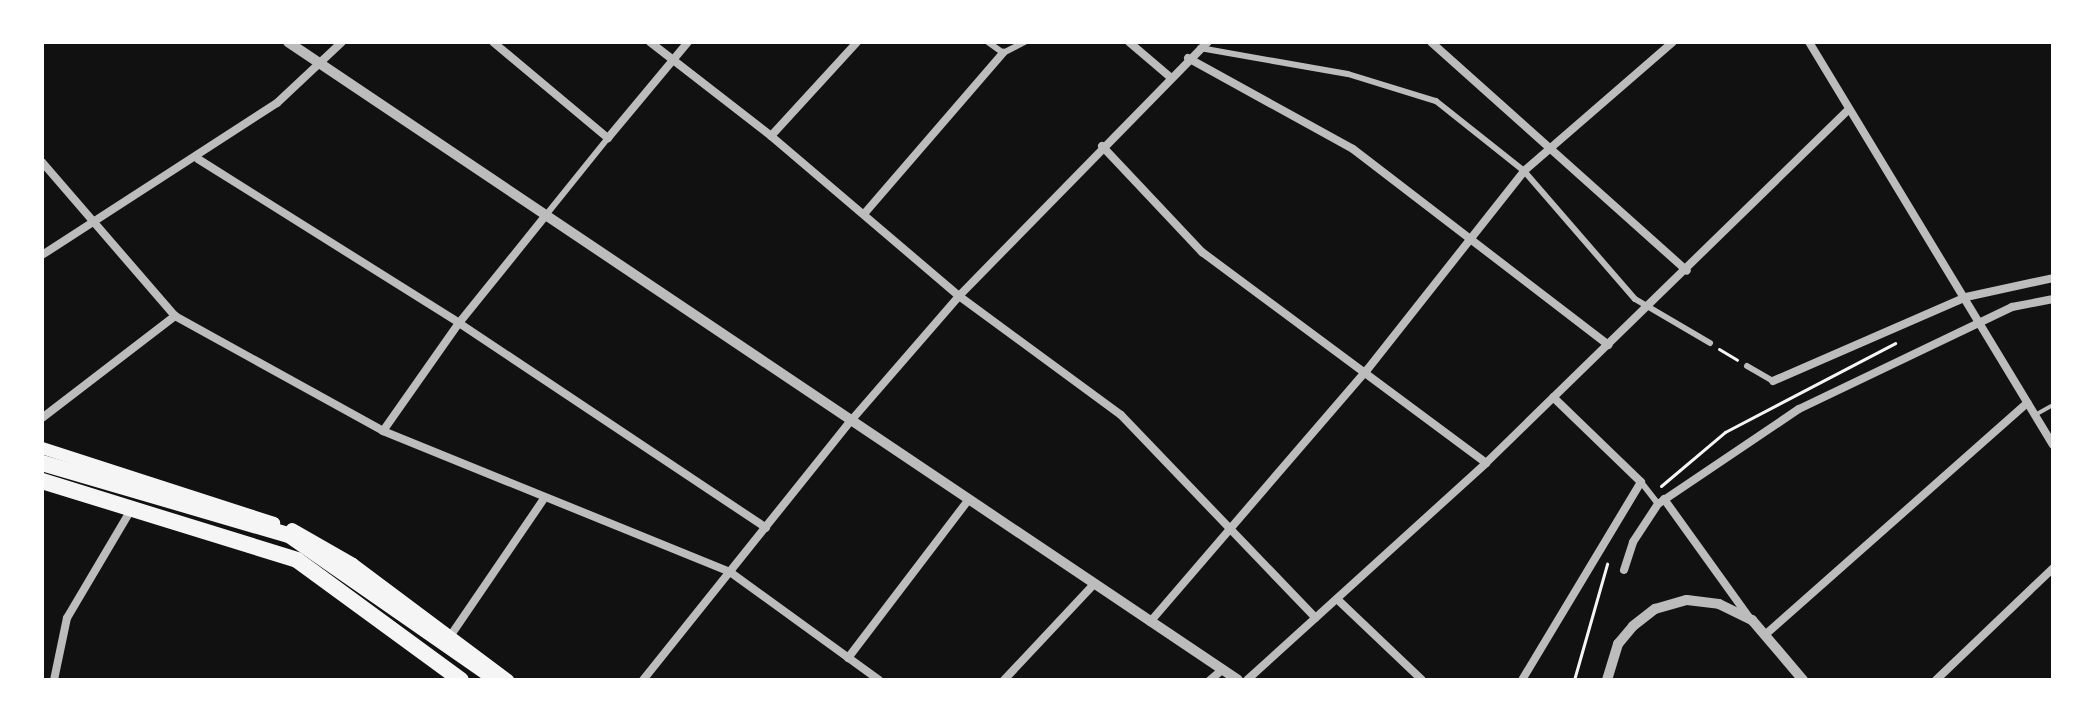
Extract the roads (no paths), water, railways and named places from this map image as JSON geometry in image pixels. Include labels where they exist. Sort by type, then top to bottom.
[{"type":"highway","points":[[42,463],[289,535],[498,680]]},
{"type":"highway","points":[[42,484],[297,560],[461,680]]},
{"type":"main road","points":[[42,448],[292,529],[353,564],[508,680]]},
{"type":"main road","points":[[42,484],[129,513],[296,560],[461,680]]},
{"type":"street","points":[[288,42],[849,423],[1238,680]]},
{"type":"street","points":[[42,255],[198,159],[277,103],[342,42]]},
{"type":"street","points":[[493,42],[608,138]]},
{"type":"street","points":[[650,42],[771,136],[959,296],[1121,415],[1316,618]]},
{"type":"street","points":[[383,431],[459,323],[688,42]]},
{"type":"street","points":[[771,136],[857,42]]},
{"type":"street","points":[[988,42],[1003,53]]},
{"type":"street","points":[[864,214],[1003,53],[1025,42]]},
{"type":"street","points":[[1129,42],[1170,77]]},
{"type":"street","points":[[1431,42],[1687,271]]},
{"type":"street","points":[[1150,622],[1233,530],[1367,370],[1524,171],[1548,147],[1673,42]]},
{"type":"street","points":[[1809,42],[1981,320],[2053,445]]},
{"type":"street","points":[[643,680],[849,423],[959,296],[1102,146],[1204,45],[1348,74],[1436,101],[1524,171],[1648,307],[1710,343]]},
{"type":"street","points":[[1188,58],[1353,149],[1608,345]]},
{"type":"street","points":[[1247,680],[1486,463],[1687,271],[1849,109]]},
{"type":"street","points":[[1102,146],[1202,252],[1367,370],[1486,463]]},
{"type":"street","points":[[198,159],[459,323],[766,528]]},
{"type":"street","points":[[42,162],[175,316],[383,431],[543,500],[730,572],[879,680]]},
{"type":"street","points":[[1747,366],[1773,381],[1966,297],[2053,278]]},
{"type":"street","points":[[1624,570],[1633,542],[1661,501],[1799,409],[1981,320],[2012,307],[2053,299]]},
{"type":"street","points":[[42,418],[175,316]]},
{"type":"street","points":[[1553,397],[1661,501],[1752,620],[1803,680]]},
{"type":"street","points":[[1766,634],[2027,403]]},
{"type":"street","points":[[1522,680],[1641,482]]},
{"type":"street","points":[[451,635],[543,500]]},
{"type":"street","points":[[848,658],[967,502]]},
{"type":"street","points":[[54,680],[67,618],[129,513]]},
{"type":"street","points":[[1936,680],[2053,568]]},
{"type":"street","points":[[1004,680],[1095,583]]},
{"type":"street","points":[[1337,599],[1422,680]]},
{"type":"street","points":[[1607,680],[1618,644],[1655,609],[1687,600],[1719,604],[1752,620]]},
{"type":"street","points":[[1210,680],[1223,669]]},
{"type":"lane","points":[[2035,415],[2053,405]]}]
